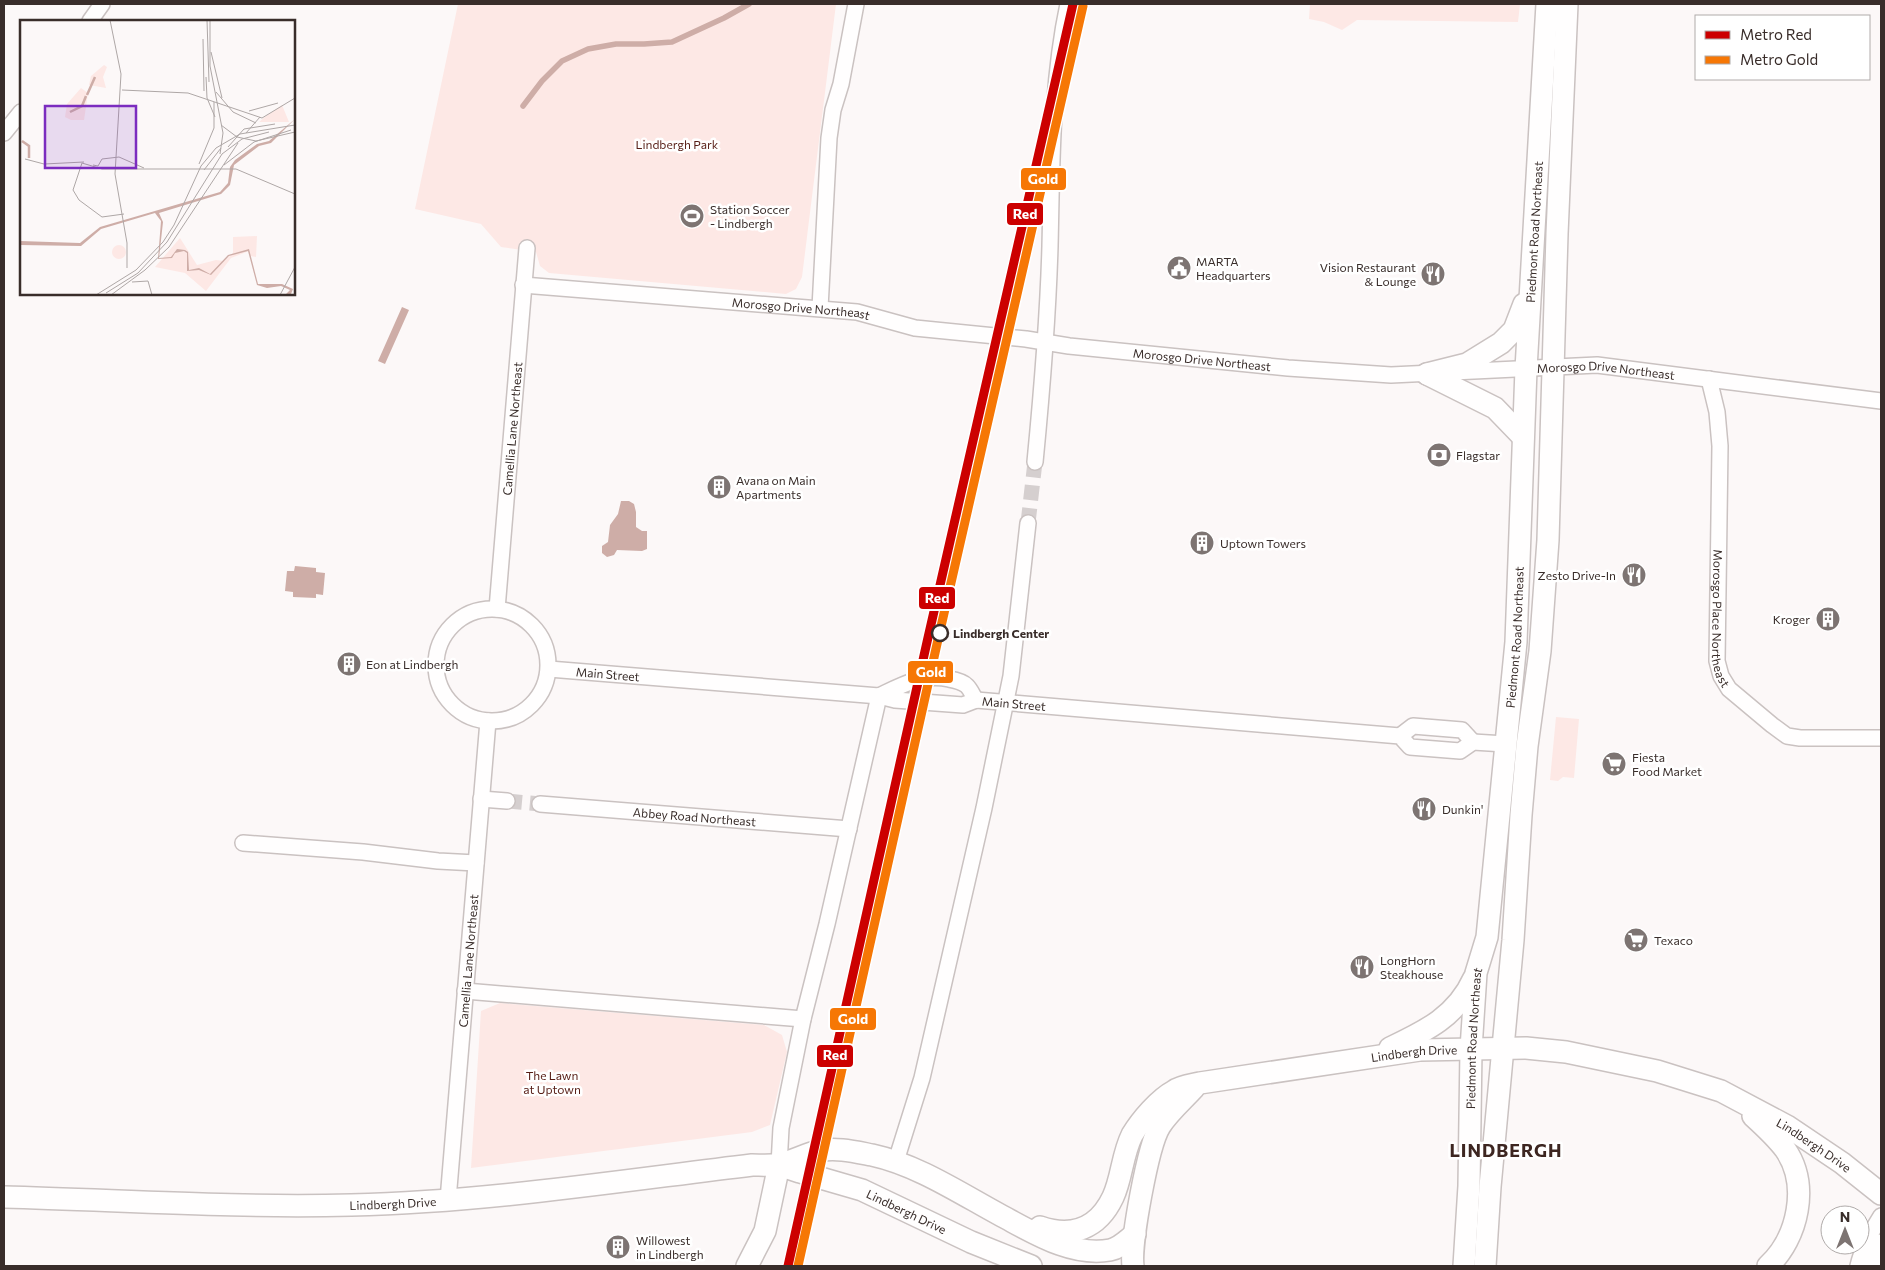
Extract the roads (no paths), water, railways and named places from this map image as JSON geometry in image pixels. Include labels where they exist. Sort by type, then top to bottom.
[{"type":"main road","name":"Piedmont Road Northeast","points":[[1464,1266],[1469,1186],[1471,1049],[1476,973],[1487,938],[1516,642],[1526,369],[1546,4]]},
{"type":"main road","name":"Piedmont Road Northeast","points":[[1485,1266],[1527,746],[1540,652],[1548,540],[1552,368],[1567,4]]},
{"type":"main road","points":[[1427,374],[1467,364],[1501,343],[1514,330],[1530,288]]},
{"type":"main road","points":[[1427,374],[1495,408],[1523,437]]},
{"type":"main road","points":[[1372,1056],[1423,1033],[1452,1012],[1467,992],[1476,973]]},
{"type":"main road","name":"Lindbergh Drive","points":[[997,1213],[1046,1230],[1082,1230],[1092,1224],[1101,1215],[1113,1197],[1126,1149],[1134,1133],[1159,1102],[1175,1090],[1200,1082],[1420,1050],[1526,1048],[1566,1052],[1657,1070],[1721,1091],[1787,1126],[1842,1163],[1881,1194]]},
{"type":"main road","points":[[1134,1266],[1132,1260],[1135,1234],[1155,1137],[1166,1118],[1200,1082]]},
{"type":"main road","points":[[1721,1091],[1754,1117],[1776,1138],[1786,1151],[1794,1169],[1798,1187],[1798,1206],[1794,1226],[1786,1244],[1776,1259],[1768,1266]]},
{"type":"main road","name":"Lindbergh Drive","points":[[801,1164],[829,1149],[869,1154],[896,1161],[1052,1241],[1071,1248],[1087,1251],[1112,1250],[1122,1245],[1135,1234]]},
{"type":"main road","points":[[747,1266],[764,1231],[779,1164]]},
{"type":"main road","name":"Lindbergh Drive","points":[[4,1197],[132,1203],[316,1205],[448,1200],[752,1166],[801,1164],[858,1188],[971,1242],[1031,1266]]},
{"type":"street","points":[[91,20],[102,4]]},
{"type":"street","points":[[820,308],[829,138],[833,110],[841,84],[856,4]]},
{"type":"street","points":[[1035,462],[1046,343],[1054,102],[1061,41],[1068,4]]},
{"type":"street","points":[[4,133],[20,113]]},
{"type":"street","name":"Camellia Lane Northeast","points":[[497,609],[527,248]]},
{"type":"street","name":"Morosgo Drive Northeast","points":[[524,285],[857,312],[915,328],[1288,368],[1391,375],[1552,368],[1597,364],[1881,401]]},
{"type":"street","name":"Morosgo Place Northeast","points":[[1709,379],[1717,412],[1720,446],[1717,661],[1721,676],[1729,689],[1787,736],[1800,738],[1881,738]]},
{"type":"street","points":[[896,1161],[922,1078],[1006,704],[1012,669],[1028,523]]},
{"type":"street","points":[[497,609],[514,613],[529,622],[541,635],[547,652],[549,669],[545,686],[535,702],[522,713],[505,720],[488,721],[471,717],[456,708],[444,694],[437,678],[436,660],[440,643],[450,628],[463,617],[479,610],[497,609]]},
{"type":"street","name":"Main Street","points":[[549,669],[879,696],[906,683],[927,677],[941,677],[968,687],[976,700],[1006,704],[1400,736],[1410,747],[1460,751],[1473,742],[1505,744]]},
{"type":"street","points":[[779,1164],[781,1128],[803,1018],[879,696],[895,700],[963,705],[976,700]]},
{"type":"street","name":"Camellia Lane Northeast","points":[[448,1200],[488,721]]},
{"type":"street","name":"Main Street","points":[[1400,736],[1412,726],[1462,730],[1473,742]]},
{"type":"street","points":[[481,799],[507,801]]},
{"type":"street","name":"Abbey Road Northeast","points":[[540,804],[849,829]]},
{"type":"street","points":[[244,844],[364,852],[476,863]]},
{"type":"street","points":[[465,991],[803,1018]]},
{"type":"street","points":[[1858,1266],[1869,1236],[1881,1216]]},
{"type":"street","points":[[1872,1266],[1881,1242]]},
{"type":"waterway","points":[[523,106],[542,81],[562,61],[588,49],[616,44],[672,42],[749,4]]},
{"type":"tunnel","points":[[1028,523],[1035,462]]},
{"type":"tunnel","points":[[507,801],[540,804]]},
{"type":"metro line","name":"Red","points":[[788,1266],[927,642],[1073,4]]},
{"type":"metro line","name":"Gold","points":[[798,1266],[937,644],[1083,6]]},
{"type":"place","name":"Station Soccer - Lindbergh","points":[[692,216]]},
{"type":"place","name":"MARTA Headquarters","points":[[1179,268]]},
{"type":"place","name":"Vision Restaurant & Lounge","points":[[1433,274]]},
{"type":"place","name":"Flagstar","points":[[1439,455]]},
{"type":"place","name":"Avana on Main Apartments","points":[[719,487]]},
{"type":"place","name":"Uptown Towers","points":[[1202,543]]},
{"type":"place","name":"Zesto Drive-In","points":[[1634,575]]},
{"type":"place","name":"Kroger","points":[[1828,619]]},
{"type":"place","name":"Lindbergh Center","points":[[940,633]]},
{"type":"place","name":"Eon at Lindbergh","points":[[349,664]]},
{"type":"place","name":"Fiesta Food Market","points":[[1614,764]]},
{"type":"place","name":"Dunkin'","points":[[1424,809]]},
{"type":"place","name":"Texaco","points":[[1636,940]]},
{"type":"place","name":"LongHorn Steakhouse","points":[[1362,967]]},
{"type":"place","name":"Willowest in Lindbergh","points":[[618,1247]]},
{"type":"district","name":"LINDBERGH","points":[[1506,1150]]},
{"type":"park label","name":"Lindbergh Park","points":[[677,144]]},
{"type":"park label","name":"The Lawn at Uptown","points":[[552,1082]]}]
